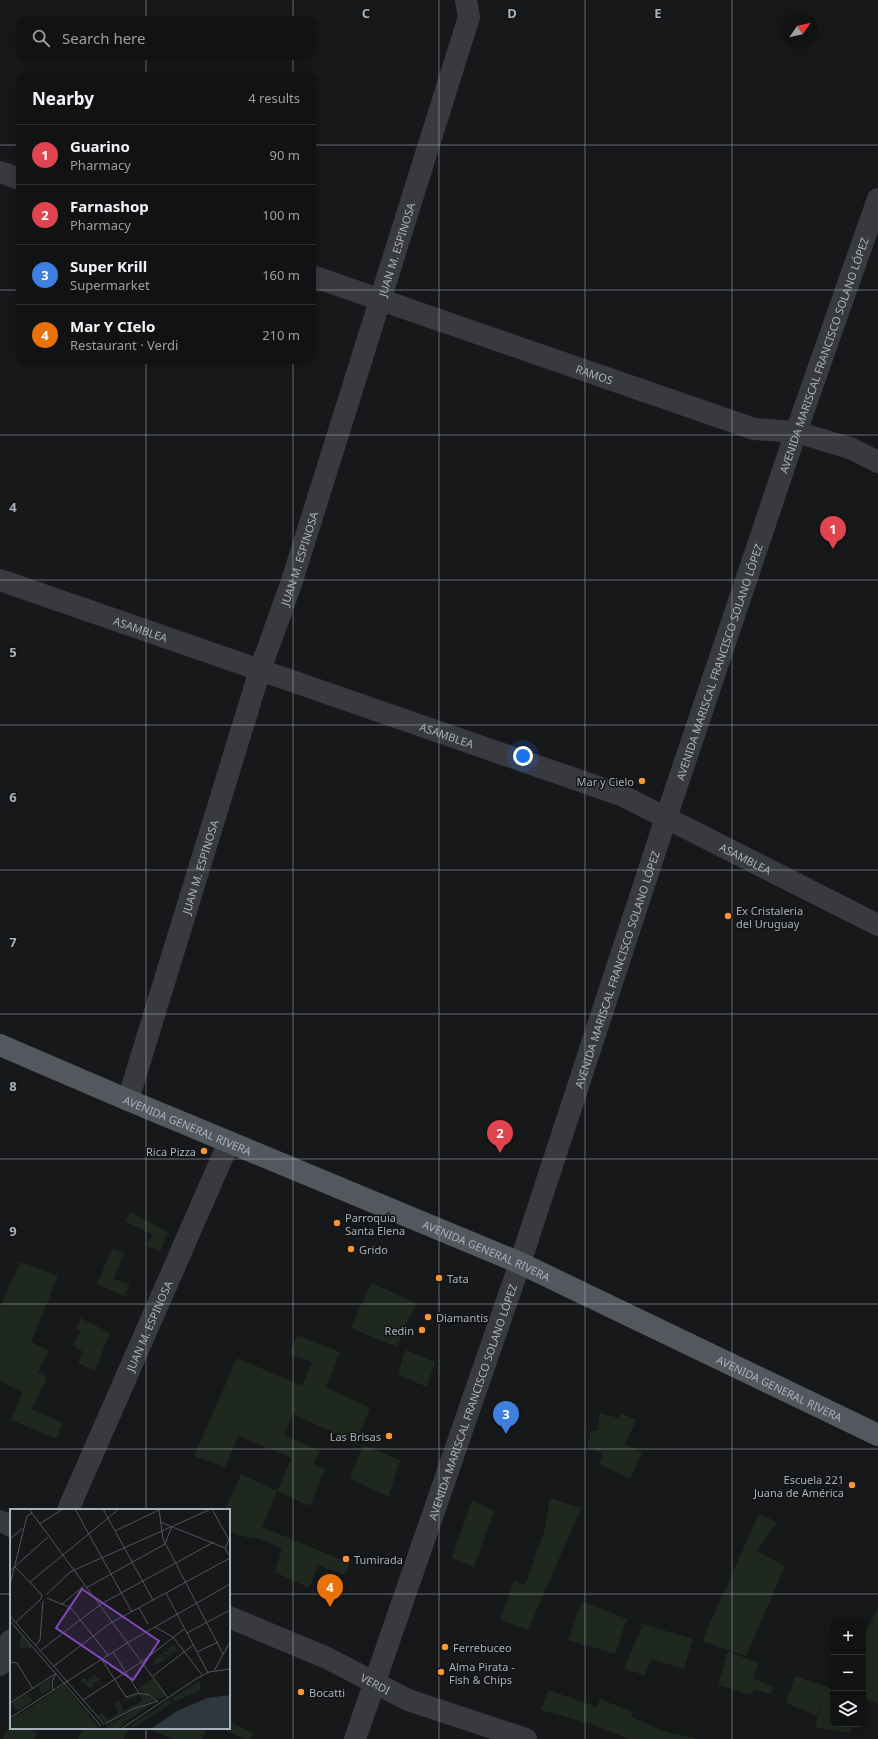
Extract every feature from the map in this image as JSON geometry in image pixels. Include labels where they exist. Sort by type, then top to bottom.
[{"type":"main road","name":"AVENIDA GENERAL RIVERA","points":[[1,1048],[520,1263],[878,1435]]},
{"type":"street","name":"JUAN M. ESPINOSA","points":[[128,1100],[260,670],[291,584],[380,299],[469,6]]},
{"type":"street","points":[[0,172],[16,178]]},
{"type":"street","name":"AVENIDA MARISCAL FRANCISCO SOLANO LÓPEZ","points":[[355,1739],[520,1263],[666,818],[796,432],[878,199]]},
{"type":"street","name":"RAMOS","points":[[316,277],[754,429],[796,432],[850,448],[878,462]]},
{"type":"street","name":"ASAMBLEA","points":[[0,580],[621,795],[878,925]]},
{"type":"street","name":"JUAN M. ESPINOSA","points":[[68,1509],[229,1142]]},
{"type":"street","points":[[0,1521],[10,1526]]},
{"type":"street","name":"VERDI","points":[[230,1617],[327,1658],[408,1700],[526,1739]]},
{"type":"street","points":[[0,1665],[10,1642]]},
{"type":"shaded area","points":[[130,1212],[168,1232],[161,1251],[147,1246],[152,1234],[125,1222]]},
{"type":"shaded area","points":[[112,1249],[124,1253],[114,1279],[130,1285],[124,1296],[97,1284]]},
{"type":"shaded area","points":[[20,1262],[58,1276],[31,1342],[49,1351],[38,1372],[47,1378],[32,1409],[62,1423],[57,1439],[11,1420],[22,1392],[0,1381],[0,1307]]},
{"type":"shaded area","points":[[371,1283],[416,1303],[397,1347],[351,1328]]},
{"type":"shaded area","points":[[80,1318],[110,1333],[95,1370],[78,1363],[83,1352],[73,1345],[81,1331],[76,1329]]},
{"type":"shaded area","points":[[297,1335],[340,1352],[326,1387],[370,1408],[356,1443],[293,1414],[284,1435],[320,1451],[313,1464],[325,1469],[310,1506],[277,1491],[292,1458],[238,1436],[225,1467],[194,1456],[237,1358],[302,1386],[312,1362],[290,1354]]},
{"type":"shaded area","points":[[405,1350],[435,1362],[427,1387],[398,1375]]},
{"type":"shaded area","points":[[600,1413],[618,1418],[621,1413],[636,1420],[625,1444],[642,1453],[630,1479],[599,1464],[603,1453],[587,1447],[591,1431],[597,1431]]},
{"type":"shaded area","points":[[363,1445],[400,1460],[389,1496],[377,1492],[350,1478]]},
{"type":"shaded area","points":[[241,1474],[277,1491],[262,1527],[350,1563],[345,1575],[318,1565],[309,1588],[275,1572],[282,1548],[257,1538],[245,1537],[230,1531],[230,1509],[225,1509]]},
{"type":"shaded area","points":[[550,1498],[581,1508],[528,1630],[500,1620],[514,1581],[525,1585],[545,1529]]},
{"type":"shaded area","points":[[472,1500],[494,1511],[474,1567],[452,1558]]},
{"type":"shaded area","points":[[759,1514],[777,1522],[757,1551],[785,1566],[746,1656],[702,1641]]},
{"type":"shaded area","points":[[582,1601],[627,1619],[615,1654],[568,1640]]},
{"type":"shaded area","points":[[878,1607],[878,1704],[866,1699],[866,1632]]},
{"type":"shaded area","points":[[643,1624],[693,1639],[684,1669],[651,1659],[645,1675],[624,1669]]},
{"type":"shaded area","points":[[728,1652],[759,1663],[753,1679],[773,1686],[771,1694],[754,1690],[751,1695],[718,1685]]},
{"type":"shaded area","points":[[795,1676],[830,1688],[830,1727],[852,1727],[850,1733],[815,1727],[822,1702],[817,1716],[786,1703]]},
{"type":"shaded area","points":[[548,1690],[597,1707],[600,1699],[632,1712],[631,1717],[663,1731],[697,1739],[629,1739],[591,1724],[541,1710]]},
{"type":"shaded area","points":[[10,1722],[10,1729],[33,1729],[32,1731],[37,1733],[35,1739],[3,1739]]},
{"type":"shaded area","points":[[230,1722],[254,1733],[251,1739],[245,1739],[221,1729],[230,1729]]},
{"type":"shaded area","points":[[83,1729],[129,1729],[124,1739],[78,1739]]},
{"type":"shaded area","points":[[149,1729],[207,1729],[202,1739],[173,1739]]},
{"type":"place","name":"Guarino","points":[[833,549]]},
{"type":"place","name":"Mar y Cielo","points":[[642,781]]},
{"type":"place","name":"Ex Cristaleria del Uruguay","points":[[728,916]]},
{"type":"place","name":"Rica Pizza","points":[[204,1151]]},
{"type":"place","name":"Farnashop","points":[[500,1153]]},
{"type":"place","name":"Parroquia Santa Elena","points":[[337,1223]]},
{"type":"place","name":"Grido","points":[[351,1249]]},
{"type":"place","name":"Tata","points":[[439,1278]]},
{"type":"place","name":"Diamantis","points":[[428,1317]]},
{"type":"place","name":"Redin","points":[[422,1330]]},
{"type":"place","name":"Super Krill","points":[[506,1434]]},
{"type":"place","name":"Las Brisas","points":[[389,1436]]},
{"type":"place","name":"Escuela 221 Juana de América","points":[[852,1485]]},
{"type":"place","name":"Tumirada","points":[[346,1559]]},
{"type":"place","name":"Mar Y CIelo","points":[[330,1607]]},
{"type":"place","name":"Ferrebuceo","points":[[445,1647]]},
{"type":"place","name":"Alma Pirata - Fish & Chips","points":[[441,1672]]},
{"type":"place","name":"Bocatti","points":[[301,1692]]}]
